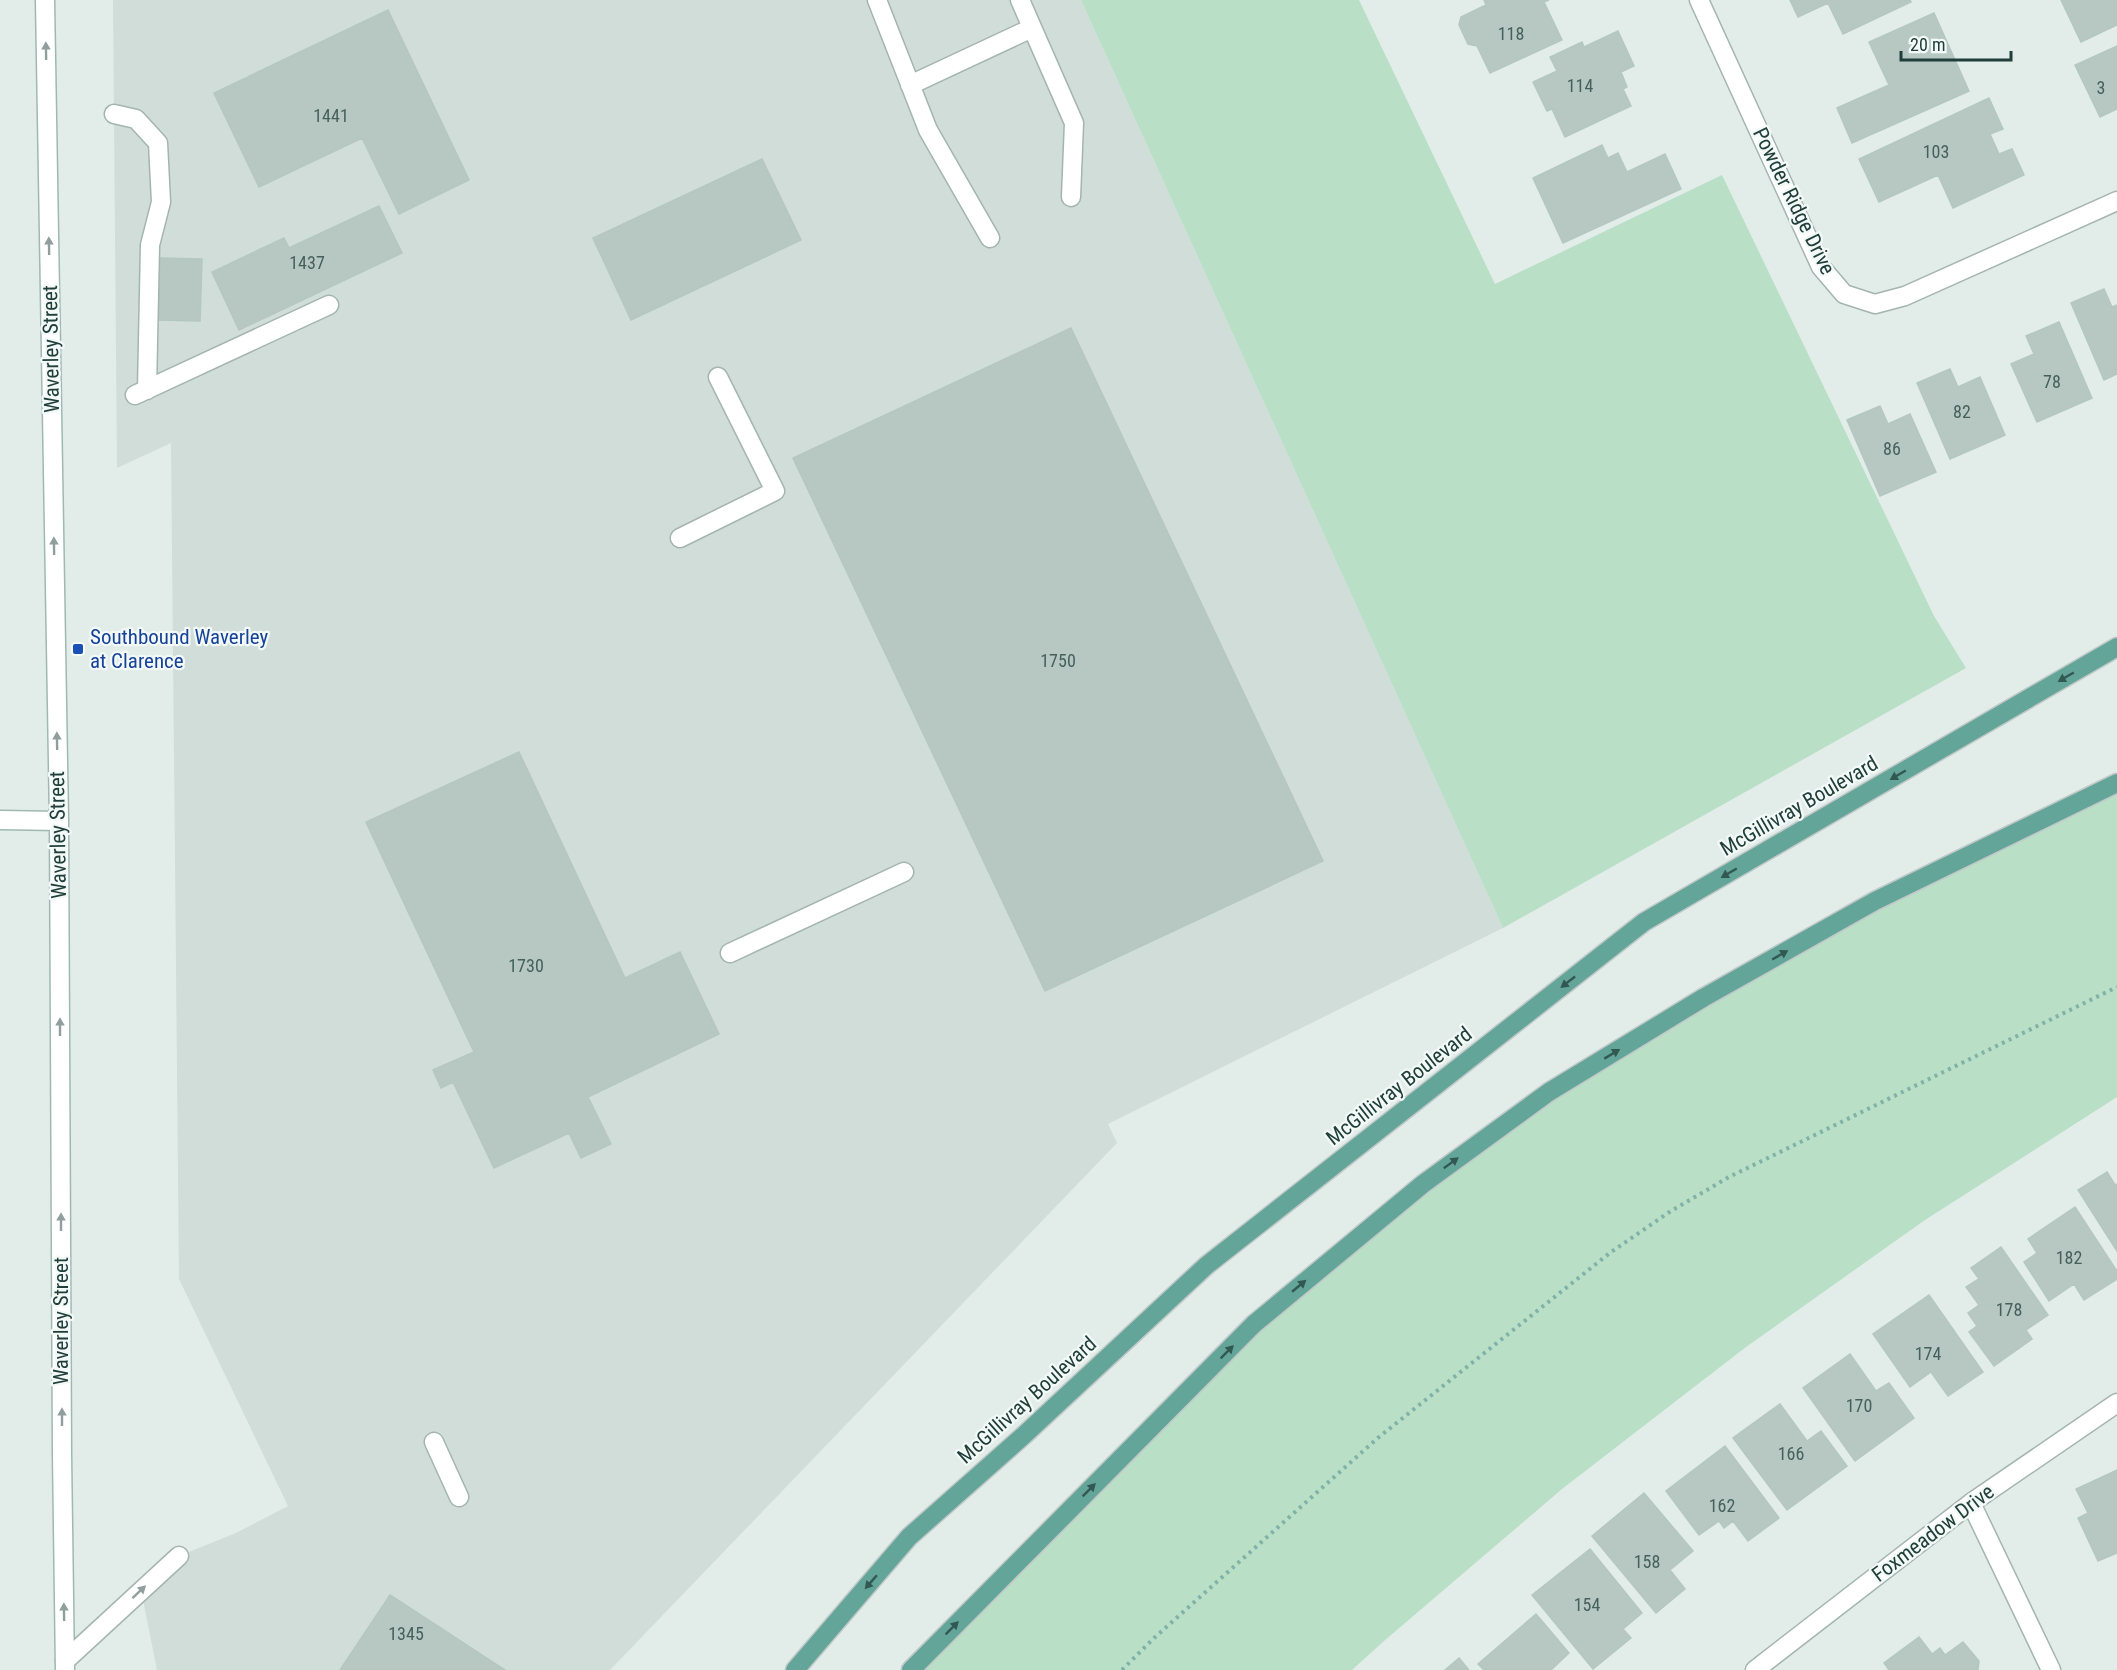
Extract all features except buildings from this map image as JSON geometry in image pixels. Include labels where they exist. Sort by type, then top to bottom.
[{"type":"main road","name":"Waverley Street","points":[[45,0],[58,821],[65,1665]]},
{"type":"main road","points":[[877,0],[928,130],[990,238]]},
{"type":"main road","points":[[1020,0],[1074,123],[1071,197]]},
{"type":"main road","name":"Powder Ridge Drive","points":[[1699,0],[1821,267],[1844,294],[1875,304],[1905,296],[2117,201]]},
{"type":"main road","points":[[910,85],[1032,28]]},
{"type":"main road","points":[[114,114],[136,119],[158,143],[160,202],[150,245],[141,392],[329,305]]},
{"type":"main road","points":[[680,538],[775,491],[718,377]]},
{"type":"main road","name":"McGillivray Boulevard","points":[[795,1670],[909,1537],[1023,1436],[1207,1264],[1644,922],[2117,647]]},
{"type":"main road","points":[[911,1670],[1254,1324],[1423,1184],[1549,1092],[1703,998],[1875,901],[2117,783]]},
{"type":"main road","points":[[0,820],[58,821]]},
{"type":"main road","points":[[730,953],[904,872]]},
{"type":"main road","name":"Foxmeadow Drive","points":[[1755,1670],[1971,1503],[2117,1403]]},
{"type":"main road","points":[[434,1442],[459,1497]]},
{"type":"main road","points":[[1971,1503],[2051,1670]]},
{"type":"main road","points":[[65,1665],[179,1556]]},
{"type":"path","points":[[1122,1670],[1154,1638],[1379,1437],[1611,1252],[1671,1211],[1730,1178],[2117,987]]},
{"type":"shaded area","points":[[113,0],[1081,0],[1503,928],[1108,1124],[1117,1143],[610,1670],[157,1670],[141,1590],[179,1556],[236,1533],[288,1506],[179,1279],[171,443],[117,468]]},
{"type":"green space","points":[[1081,0],[1359,0],[1495,284],[1722,175],[1934,616],[1966,668],[1503,928]]},
{"type":"green space","points":[[2117,783],[2117,1097],[1925,1220],[1746,1347],[1562,1489],[1352,1670],[911,1670],[1254,1324],[1423,1184],[1703,998]]},
{"type":"place","name":"Southbound Waverley at Clarence","points":[[78,649]]}]
